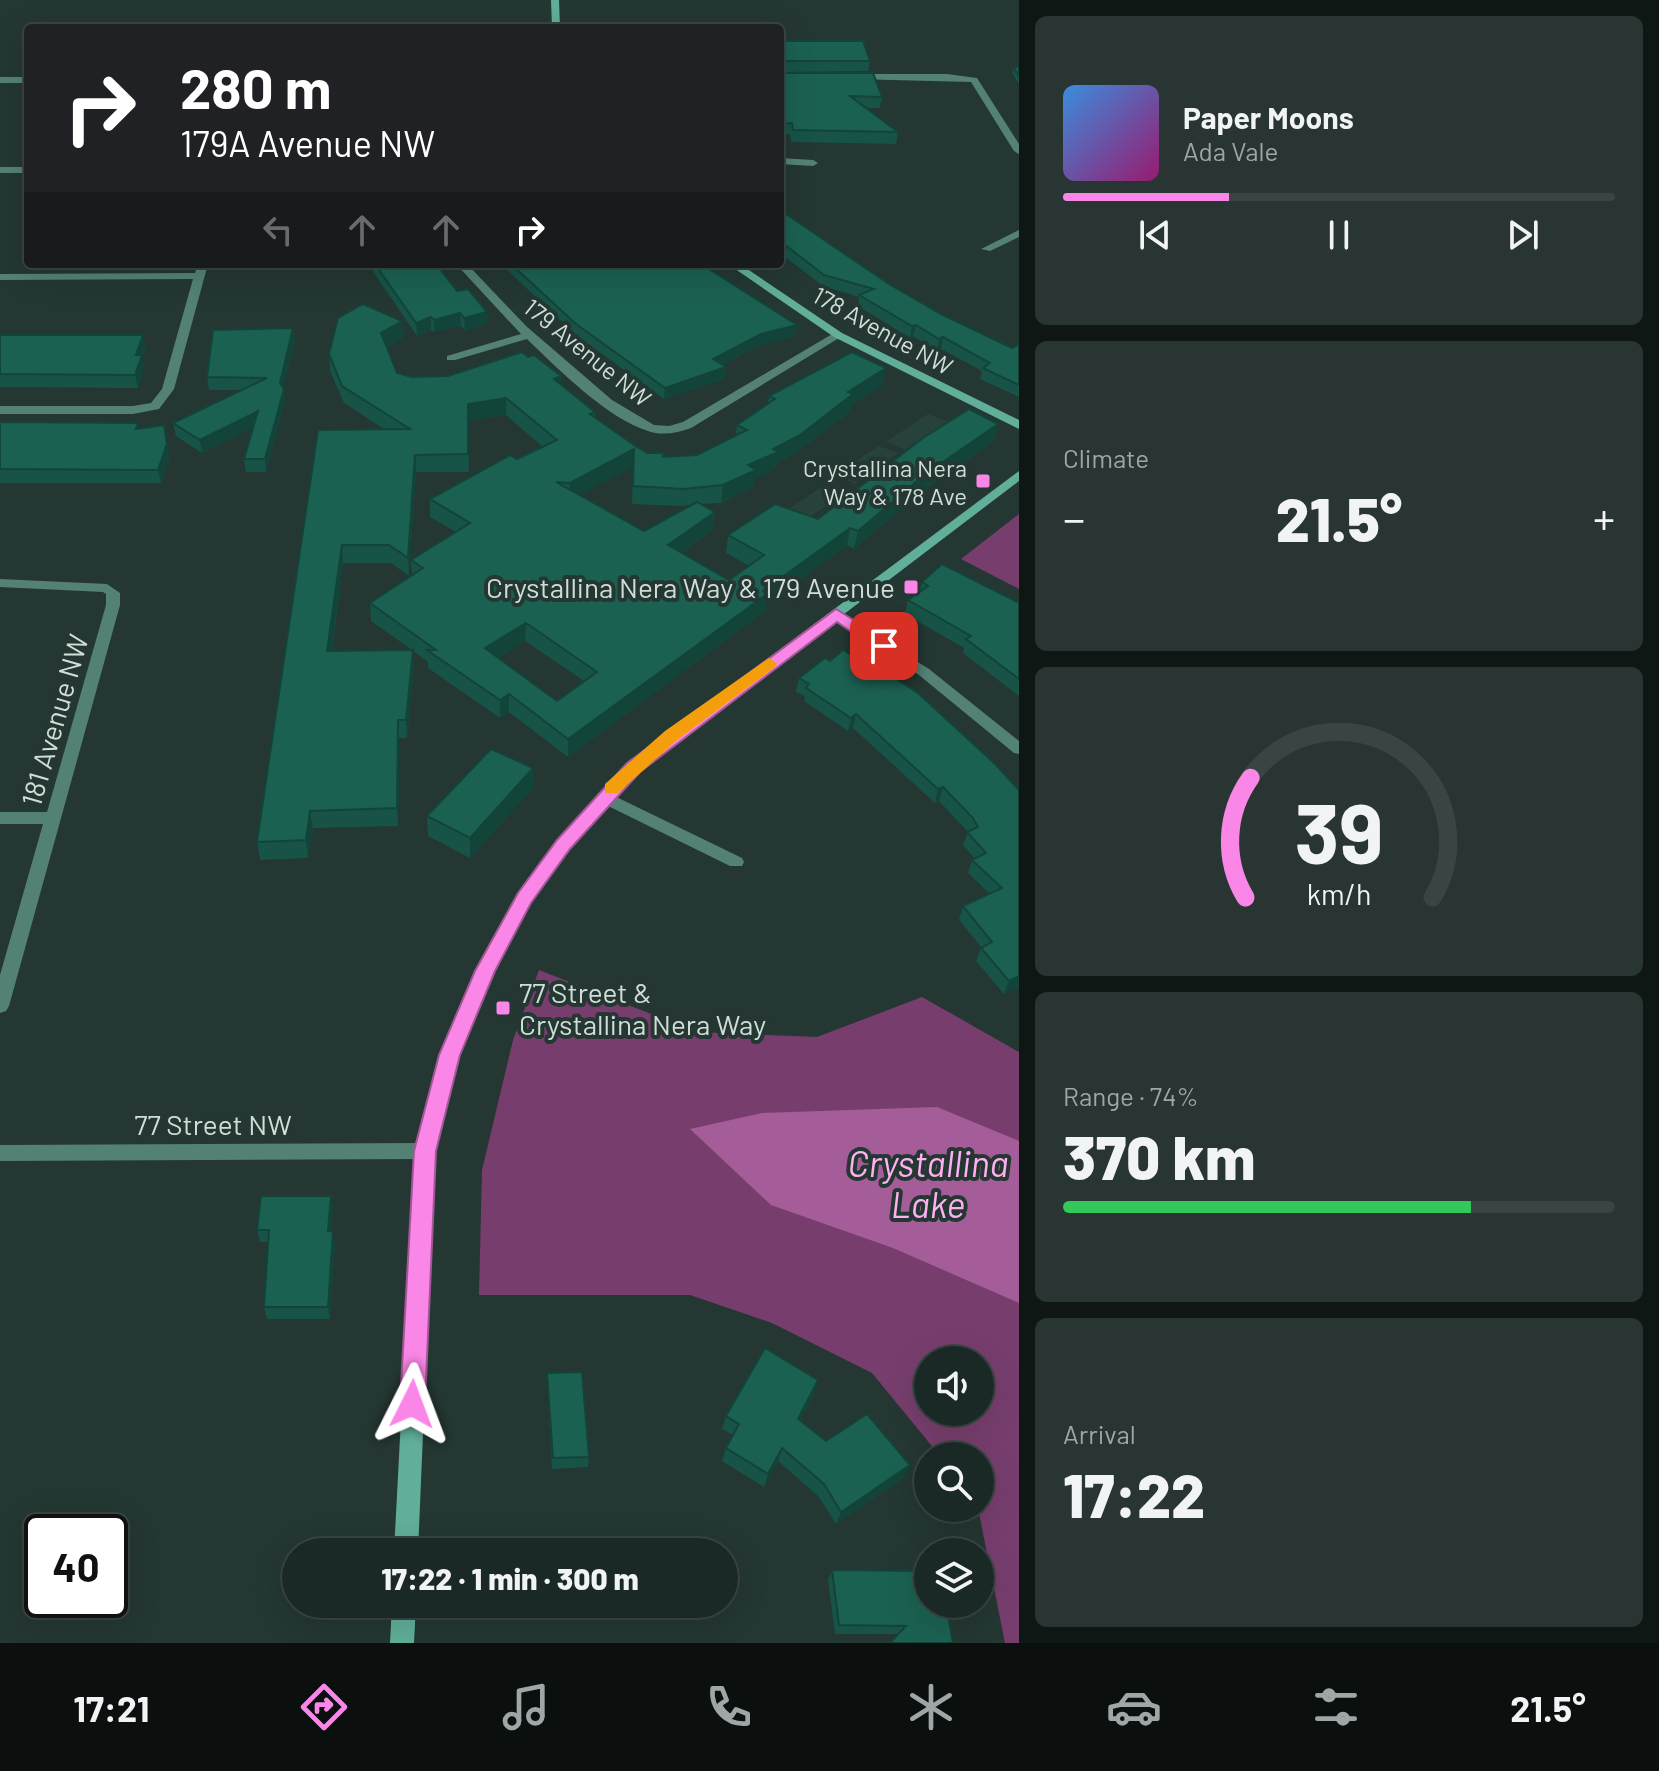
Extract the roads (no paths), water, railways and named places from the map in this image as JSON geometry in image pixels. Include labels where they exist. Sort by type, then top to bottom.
[{"type":"street","points":[[555,0],[556,24]]},
{"type":"street","points":[[721,0],[732,0]]},
{"type":"street","points":[[840,78],[947,77],[974,80],[1019,151]]},
{"type":"street","points":[[0,80],[24,80]]},
{"type":"street","points":[[784,161],[813,163]]},
{"type":"street","points":[[0,170],[24,170]]},
{"type":"street","points":[[986,249],[1019,233]]},
{"type":"street","name":"179 Avenue NW","points":[[465,268],[529,335],[627,415],[649,428],[662,430],[687,425],[838,335]]},
{"type":"street","name":"178 Avenue NW","points":[[739,268],[838,335],[1019,425]]},
{"type":"street","points":[[0,277],[201,270],[168,389],[155,406],[133,410],[0,410]]},
{"type":"street","points":[[451,358],[529,335]]},
{"type":"street","points":[[407,1538],[425,1151],[449,1055],[485,971],[524,898],[604,797],[671,736],[1019,475]]},
{"type":"street","name":"181 Avenue NW","points":[[0,583],[107,588],[113,593],[113,605],[0,1006]]},
{"type":"street","points":[[836,615],[924,672],[1019,749]]},
{"type":"street","points":[[604,797],[736,862]]},
{"type":"street","points":[[0,818],[53,818]]},
{"type":"street","name":"77 Street NW","points":[[0,1153],[425,1151]]},
{"type":"street","points":[[402,1643],[403,1618]]},
{"type":"water","name":"Crystallina Lake","points":[[937,1107],[1019,1141],[1019,1303],[893,1248],[771,1205],[690,1129],[762,1113]]},
{"type":"place","name":"Crystallina Nera Way & 178 Ave","points":[[983,481]]},
{"type":"place","name":"Crystallina Nera Way & 179 Avenue","points":[[911,587]]},
{"type":"place","name":"77 Street & Crystallina Nera Way","points":[[503,1008]]}]
